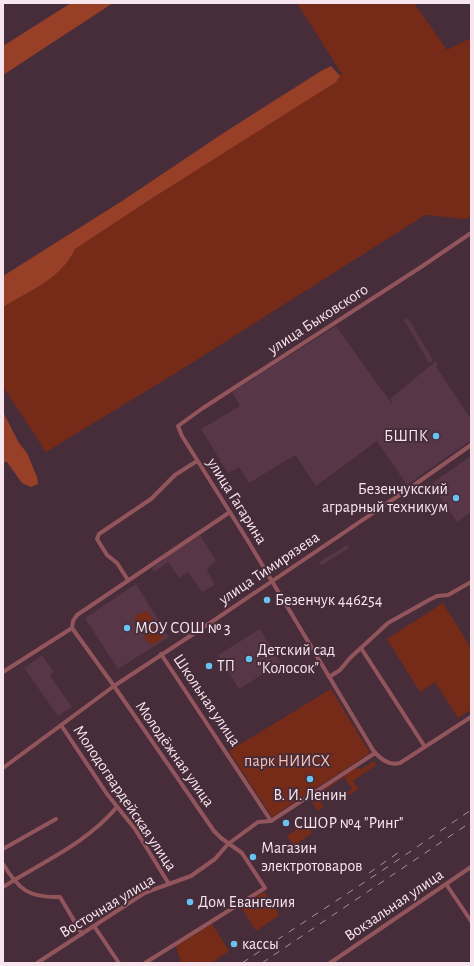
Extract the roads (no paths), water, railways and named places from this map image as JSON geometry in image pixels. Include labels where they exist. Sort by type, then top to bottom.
[{"type":"street","name":"улица Быковского","points":[[178,426],[203,408],[408,276],[471,233]]},
{"type":"street","name":"улица Гагарина","points":[[178,426],[182,436],[197,461],[230,512],[375,753]]},
{"type":"street","name":"улица Тимирязева","points":[[3,768],[114,686],[408,490],[471,444]]},
{"type":"street","points":[[128,580],[117,563],[107,555],[97,539],[97,536],[151,499],[175,475],[197,461]]},
{"type":"street","points":[[3,672],[72,628],[73,621],[77,614],[230,512]]},
{"type":"street","points":[[329,677],[340,670],[350,658],[388,623],[437,596],[448,595],[471,582]]},
{"type":"street","name":"Молодёжная улица","points":[[72,628],[214,831],[228,844],[234,846],[242,853],[265,888],[145,963]]},
{"type":"street","points":[[361,648],[424,747]]},
{"type":"street","name":"Школьная улица","points":[[162,654],[271,821]]},
{"type":"street","points":[[375,753],[384,761],[397,764],[471,717]]},
{"type":"street","name":"Молодогвардейская улица","points":[[61,725],[117,807],[135,829],[169,884]]},
{"type":"street","name":"Восточная улица","points":[[37,963],[143,894],[185,879],[196,873],[215,859],[228,844],[258,822],[271,821],[375,753]]},
{"type":"street","points":[[3,887],[61,853],[101,823],[117,807]]},
{"type":"street","points":[[3,849],[56,819]]},
{"type":"street","points":[[3,864],[13,881],[24,891],[51,898],[60,897],[82,934]]},
{"type":"street","name":"Вокзальная улица","points":[[330,963],[471,867]]},
{"type":"street","points":[[446,884],[471,920]]},
{"type":"street","points":[[94,926],[119,963]]},
{"type":"railway","points":[[242,963],[471,810]]},
{"type":"railway","points":[[262,963],[471,822]]},
{"type":"railway","points":[[369,873],[402,850]]},
{"type":"place","name":"БШПК","points":[[436,436]]},
{"type":"place","name":"Безенчукский аграрный техникум","points":[[456,498]]},
{"type":"place","name":"Безенчук 446254","points":[[267,600]]},
{"type":"place","name":"МОУ СОШ № 3","points":[[127,628]]},
{"type":"place","name":"Детский сад \"Колосок\"","points":[[249,659]]},
{"type":"place","name":"ТП","points":[[209,666]]},
{"type":"place","name":"В. И. Ленин","points":[[310,779]]},
{"type":"place","name":"СШОР №4 \"Ринг\"","points":[[286,823]]},
{"type":"place","name":"Магазин электротоваров","points":[[253,857]]},
{"type":"place","name":"Дом Евангелия","points":[[190,902]]},
{"type":"place","name":"кассы","points":[[234,944]]},
{"type":"park label","name":"парк НИИСХ","points":[[287,761]]}]
